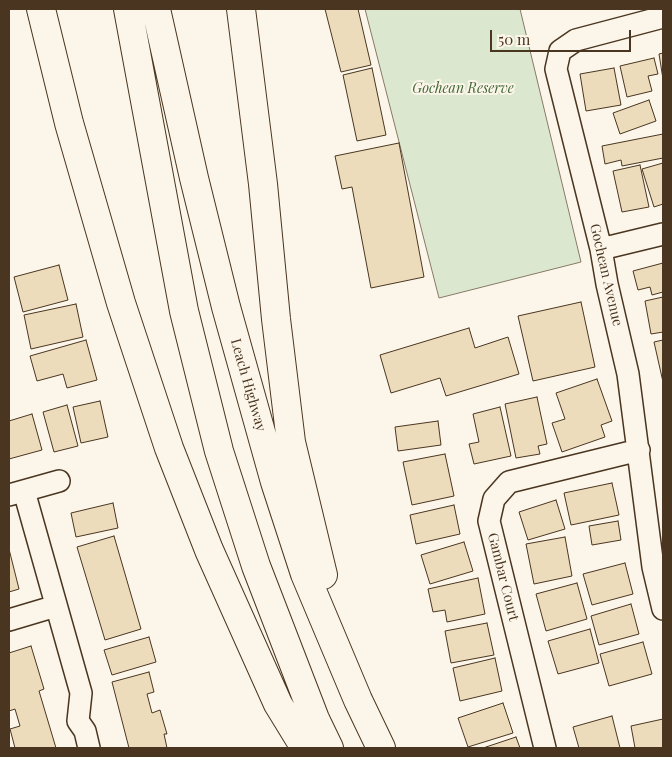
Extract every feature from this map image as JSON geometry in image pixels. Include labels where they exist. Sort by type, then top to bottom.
[{"type":"highway","points":[[41,9],[70,123],[121,303],[169,448],[209,550],[274,694],[305,748]]},
{"type":"highway","points":[[128,9],[184,312],[219,451],[256,566],[315,719],[329,748]]},
{"type":"highway","name":"Leach Highway","points":[[156,9],[194,178],[224,298],[275,482],[306,574],[358,700],[381,748]]},
{"type":"highway","points":[[241,9],[263,184],[276,319],[291,442],[321,567],[358,700]]},
{"type":"street","name":"Gochean Avenue","points":[[663,17],[576,40],[560,51],[556,69],[601,249],[607,284],[628,374],[653,567],[663,609]]},
{"type":"street","points":[[601,249],[663,234]]},
{"type":"street","name":"Gambar Court","points":[[545,748],[489,521],[494,498],[509,482],[639,450]]},
{"type":"street","points":[[59,481],[16,493],[56,606],[81,693],[78,721],[85,731],[88,748]]},
{"type":"street","points":[[9,620],[56,606]]},
{"type":"green space","name":"Gochean Reserve","points":[[365,9],[520,9],[581,262],[439,298]]},
{"type":"building","points":[[325,9],[358,9],[371,65],[341,72]]},
{"type":"building","points":[[663,53],[663,79],[659,54]]},
{"type":"building","points":[[654,58],[658,74],[648,76],[652,91],[627,97],[620,66]]},
{"type":"building","points":[[372,68],[386,135],[357,141],[343,75]]},
{"type":"building","points":[[614,68],[621,105],[586,111],[580,74]]},
{"type":"building","points":[[649,100],[656,121],[620,134],[613,113]]},
{"type":"building","points":[[663,134],[663,158],[622,166],[621,160],[605,164],[602,146]]},
{"type":"building","points":[[399,143],[424,277],[371,288],[352,187],[342,189],[335,156]]},
{"type":"building","points":[[663,163],[663,204],[654,207],[642,169]]},
{"type":"building","points":[[640,165],[649,207],[622,212],[613,171]]},
{"type":"building","points":[[663,263],[663,292],[652,295],[650,287],[638,290],[633,271]]},
{"type":"building","points":[[59,265],[68,300],[23,312],[14,277]]},
{"type":"building","points":[[663,297],[663,332],[651,334],[645,301]]},
{"type":"building","points":[[581,302],[595,367],[533,381],[518,316]]},
{"type":"building","points":[[76,304],[83,337],[31,349],[24,315]]},
{"type":"building","points":[[469,328],[475,348],[508,337],[519,374],[446,396],[440,378],[391,393],[380,355]]},
{"type":"building","points":[[86,340],[97,380],[67,388],[63,374],[37,381],[30,356]]},
{"type":"building","points":[[663,340],[663,382],[654,342]]},
{"type":"building","points":[[597,379],[612,421],[601,425],[605,437],[562,452],[552,423],[565,419],[556,393]]},
{"type":"building","points":[[537,397],[547,444],[538,446],[540,454],[516,458],[505,404]]},
{"type":"building","points":[[100,401],[108,437],[81,443],[73,407]]},
{"type":"building","points":[[67,405],[78,446],[54,452],[43,412]]},
{"type":"building","points":[[500,407],[511,456],[474,464],[469,444],[479,442],[473,414]]},
{"type":"building","points":[[32,414],[42,450],[9,459],[9,421]]},
{"type":"building","points":[[438,421],[441,445],[398,451],[395,427]]},
{"type":"building","points":[[445,454],[454,496],[412,505],[403,462]]},
{"type":"building","points":[[612,483],[619,515],[571,525],[564,493]]},
{"type":"building","points":[[556,500],[565,529],[528,540],[519,512]]},
{"type":"building","points":[[113,503],[118,528],[76,537],[71,513]]},
{"type":"building","points":[[454,505],[460,534],[416,544],[410,515]]},
{"type":"building","points":[[618,521],[621,540],[592,545],[589,526]]},
{"type":"building","points":[[114,536],[141,629],[105,640],[77,547]]},
{"type":"building","points":[[565,537],[572,576],[534,584],[526,544]]},
{"type":"building","points":[[464,542],[473,571],[430,584],[421,555]]},
{"type":"building","points":[[9,549],[19,589],[9,592]]},
{"type":"building","points":[[625,563],[633,594],[592,605],[583,574]]},
{"type":"building","points":[[478,578],[485,614],[447,622],[445,610],[433,612],[428,589]]},
{"type":"building","points":[[577,583],[587,619],[546,631],[536,594]]},
{"type":"building","points":[[631,604],[639,634],[599,645],[591,616]]},
{"type":"building","points":[[487,623],[494,655],[451,663],[445,631]]},
{"type":"building","points":[[590,629],[599,663],[558,674],[548,641]]},
{"type":"building","points":[[149,637],[156,662],[112,675],[104,650]]},
{"type":"building","points":[[643,642],[652,674],[609,686],[600,654]]},
{"type":"building","points":[[31,646],[44,689],[39,691],[56,748],[15,748],[10,729],[20,726],[15,709],[9,711],[9,653]]},
{"type":"building","points":[[495,658],[502,691],[460,701],[453,668]]},
{"type":"building","points":[[149,672],[154,692],[147,694],[152,713],[160,710],[167,734],[164,734],[167,748],[129,748],[112,682]]},
{"type":"building","points":[[503,703],[513,733],[468,747],[458,718]]},
{"type":"building","points":[[612,716],[620,748],[579,748],[573,727]]},
{"type":"building","points":[[663,719],[663,748],[635,748],[631,726]]},
{"type":"building","points":[[516,737],[520,748],[483,748]]}]
